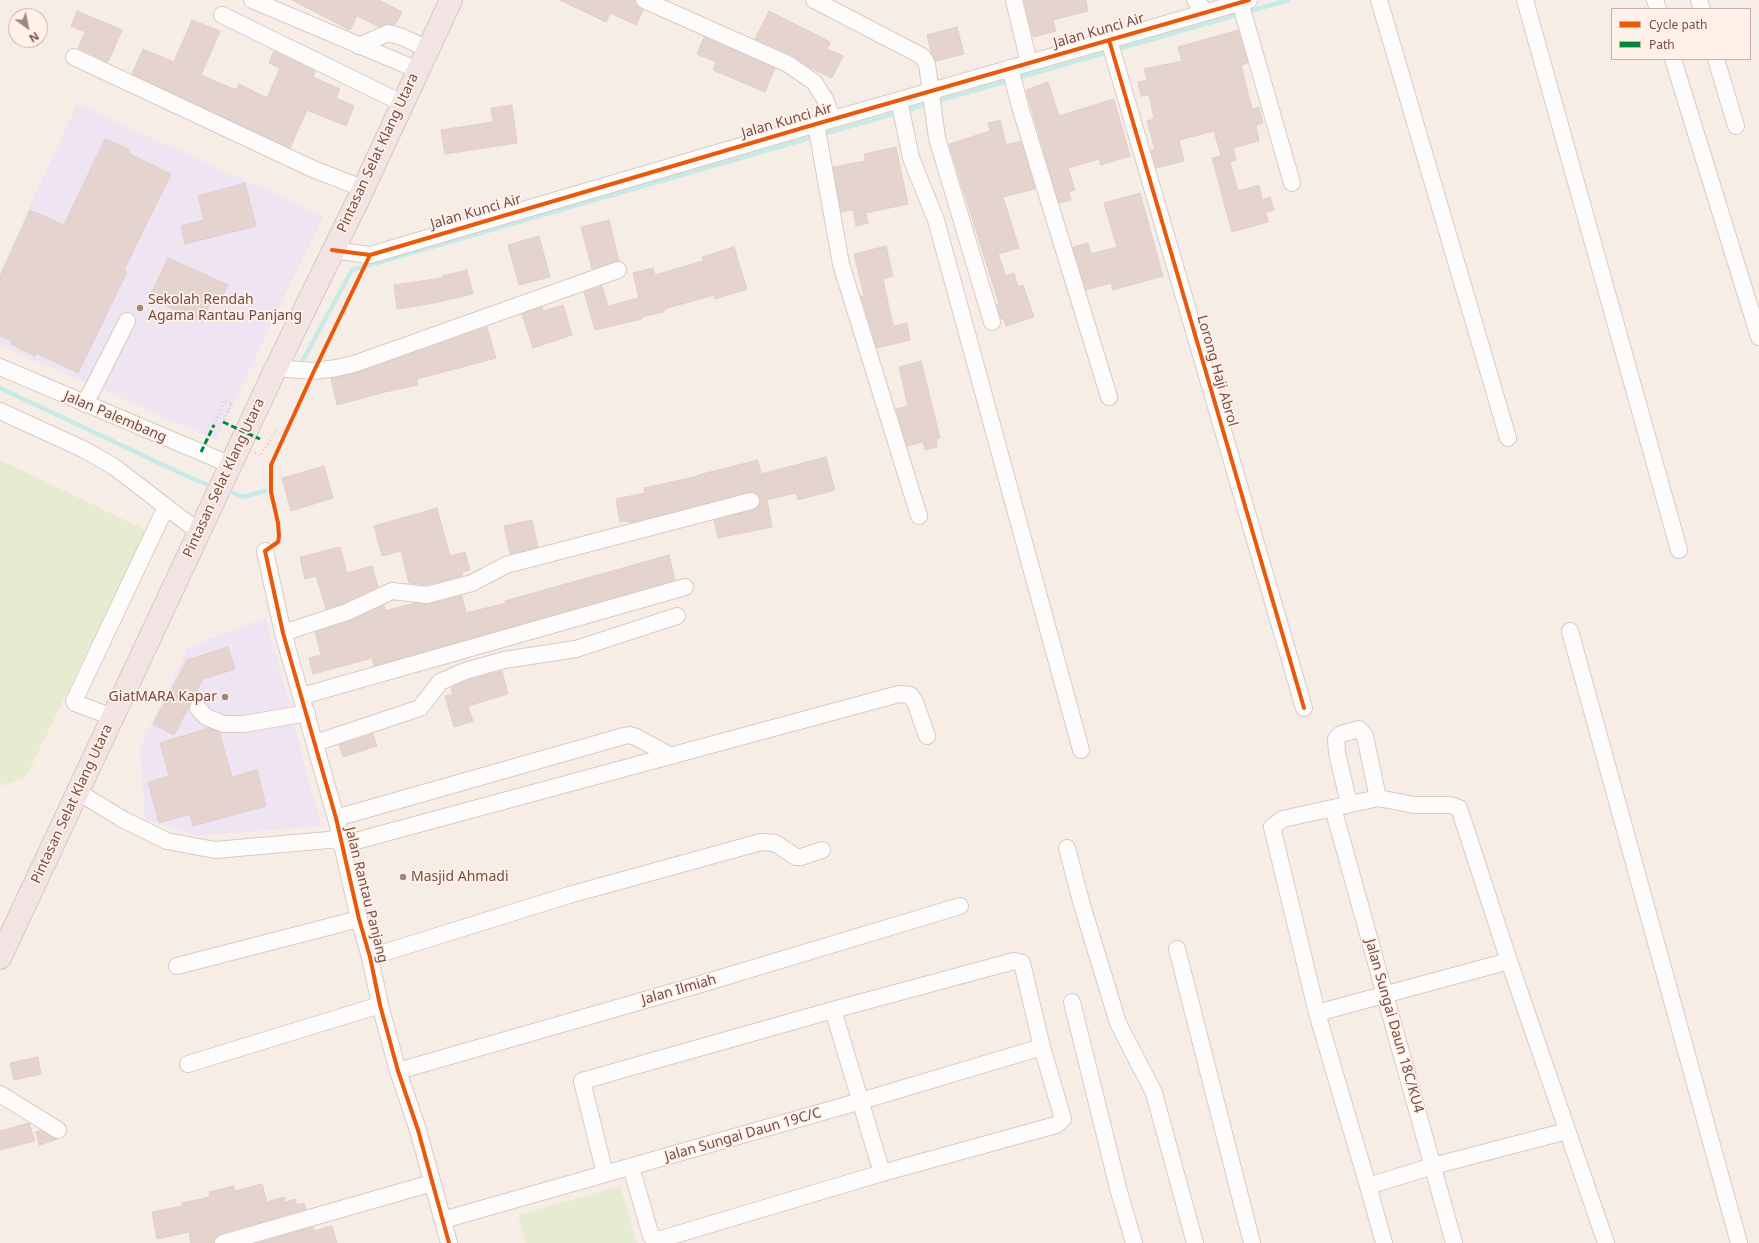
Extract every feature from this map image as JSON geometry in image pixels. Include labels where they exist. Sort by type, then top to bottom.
[{"type":"highway","name":"Pintasan Selat Klang Utara","points":[[0,958],[276,368],[451,0]]},
{"type":"street","points":[[252,0],[418,70]]},
{"type":"street","points":[[644,0],[788,64],[814,82],[825,99],[832,119]]},
{"type":"street","points":[[814,0],[923,57],[928,64],[937,138],[992,322]]},
{"type":"street","points":[[1014,0],[1029,62]]},
{"type":"street","points":[[1195,0],[1206,12]]},
{"type":"street","points":[[1379,0],[1508,438]]},
{"type":"street","points":[[1525,0],[1679,550]]},
{"type":"street","points":[[1244,7],[1292,183]]},
{"type":"street","name":"Jalan Kunci Air","points":[[332,250],[370,255],[817,131],[832,119],[901,108],[1012,76],[1029,62],[1111,47],[1206,12],[1244,7]]},
{"type":"street","points":[[222,15],[402,103]]},
{"type":"street","points":[[359,46],[388,33],[402,37],[428,49]]},
{"type":"street","name":"Lorong Haji Abrol","points":[[1111,47],[1304,708]]},
{"type":"street","points":[[74,57],[320,171],[362,188]]},
{"type":"street","points":[[1673,60],[1758,330]]},
{"type":"street","points":[[1716,60],[1736,126]]},
{"type":"street","points":[[1012,76],[1021,110],[1109,397]]},
{"type":"street","points":[[901,108],[911,158],[936,220],[1081,750]]},
{"type":"street","points":[[817,131],[841,264],[919,516]]},
{"type":"street","points":[[276,368],[314,371],[354,364],[618,270]]},
{"type":"street","points":[[85,404],[127,321]]},
{"type":"street","name":"Jalan Palembang","points":[[0,367],[231,465]]},
{"type":"street","points":[[0,411],[83,449],[113,466],[199,532]]},
{"type":"street","points":[[283,633],[347,612],[392,591],[426,595],[472,583],[506,565],[751,501]]},
{"type":"street","points":[[112,717],[75,703],[74,701],[166,507]]},
{"type":"street","name":"Jalan Rantau Panjang","points":[[265,551],[283,633],[336,818],[340,842],[370,957],[380,1005],[398,1071],[418,1130],[449,1243]]},
{"type":"street","points":[[302,696],[685,587]]},
{"type":"street","points":[[315,743],[420,708],[440,682],[465,670],[504,660],[576,649],[677,616]]},
{"type":"street","points":[[1570,631],[1739,1243]]},
{"type":"street","points":[[78,792],[124,820],[167,840],[215,850],[340,842],[671,756],[899,694],[910,695],[915,702],[927,736]]},
{"type":"street","points":[[198,708],[206,717],[224,724],[244,724],[307,713]]},
{"type":"street","points":[[1349,804],[1337,753],[1336,739],[1341,734],[1358,729],[1365,736],[1378,798]]},
{"type":"street","points":[[336,818],[624,736],[636,737],[671,756]]},
{"type":"street","points":[[1384,1243],[1317,1013],[1272,827],[1283,819],[1378,798],[1414,805],[1450,805],[1459,808],[1509,961],[1606,1243]]},
{"type":"street","name":"Jalan Sungai Daun 18C/KU4","points":[[1333,808],[1454,1243]]},
{"type":"street","points":[[370,957],[569,895],[761,842],[775,843],[796,857],[801,857],[822,850]]},
{"type":"street","points":[[1067,848],[1082,905],[1118,1023],[1154,1092],[1195,1243]]},
{"type":"street","name":"Jalan Ilmiah","points":[[398,1071],[701,984],[960,906]]},
{"type":"street","points":[[177,966],[359,919]]},
{"type":"street","points":[[1178,949],[1252,1243]]},
{"type":"street","points":[[605,1174],[582,1082],[1014,960],[1022,964],[1042,1047],[1063,1119],[1060,1123],[882,1173],[658,1240],[651,1236],[631,1167]]},
{"type":"street","points":[[1317,1013],[1509,961]]},
{"type":"street","points":[[1072,1002],[1118,1188],[1134,1243]]},
{"type":"street","points":[[188,1064],[380,1005]]},
{"type":"street","points":[[833,1010],[882,1173]]},
{"type":"street","name":"Jalan Sungai Daun 19C/C","points":[[443,1220],[861,1101],[1042,1047]]},
{"type":"street","points":[[0,1094],[58,1130]]},
{"type":"street","points":[[1368,1186],[1433,1166],[1567,1131]]},
{"type":"street","points":[[223,1243],[432,1183]]},
{"type":"path","points":[[214,425],[224,401],[232,404],[223,422]]},
{"type":"path","points":[[257,446],[254,452],[260,456],[278,429]]},
{"type":"shaded area","name":"Sekolah Rendah Agama Rantau Panjang","points":[[77,104],[323,216],[216,440],[0,345],[0,271]]},
{"type":"shaded area","name":"GiatMARA Kapar","points":[[266,618],[321,826],[196,836],[145,819],[140,748],[188,647]]},
{"type":"green space","points":[[0,460],[146,530],[26,777],[0,786]]},
{"type":"green space","points":[[620,1186],[637,1243],[526,1243],[518,1215]]},
{"type":"building","points":[[292,0],[379,0],[402,12],[395,25],[385,24],[379,27],[357,16],[350,30]]},
{"type":"building","points":[[560,0],[635,0],[637,6],[643,10],[636,25],[610,13],[606,22]]},
{"type":"building","points":[[1024,0],[1086,0],[1088,11],[1053,20],[1056,31],[1033,37]]},
{"type":"building","points":[[77,11],[122,30],[108,62],[78,48],[85,32],[71,26]]},
{"type":"building","points":[[769,11],[830,42],[827,49],[843,56],[832,78],[809,67],[792,55],[755,39]]},
{"type":"building","points":[[192,20],[220,31],[201,75],[236,90],[239,84],[267,98],[280,68],[269,63],[274,51],[315,71],[313,77],[340,89],[336,98],[354,106],[346,126],[307,110],[290,148],[132,74],[143,49],[174,62]]},
{"type":"building","points":[[957,27],[964,54],[936,61],[931,53],[927,35]]},
{"type":"building","points":[[1238,30],[1248,63],[1241,65],[1252,109],[1259,107],[1263,123],[1256,125],[1259,141],[1233,148],[1236,160],[1230,162],[1238,191],[1259,185],[1262,200],[1270,197],[1274,210],[1266,212],[1268,222],[1232,232],[1212,158],[1221,156],[1214,131],[1179,140],[1184,161],[1156,168],[1151,150],[1155,150],[1147,121],[1154,119],[1149,95],[1141,96],[1138,82],[1147,80],[1144,69],[1182,61],[1178,47]]},
{"type":"building","points":[[704,37],[775,68],[765,92],[713,70],[716,62],[697,54]]},
{"type":"building","points":[[1048,82],[1059,116],[1114,99],[1130,156],[1101,165],[1099,159],[1068,168],[1075,190],[1069,192],[1071,200],[1059,203],[1026,90]]},
{"type":"building","points":[[512,105],[517,143],[445,154],[441,130],[493,122],[491,108]]},
{"type":"building","points":[[1000,120],[1006,145],[1021,141],[1035,189],[1003,197],[1019,248],[998,254],[1006,276],[1014,273],[1018,287],[1023,285],[1034,317],[1006,326],[1003,318],[1001,319],[997,305],[999,304],[949,144],[990,131],[988,123]]},
{"type":"building","points":[[105,139],[130,150],[128,153],[171,174],[124,270],[127,272],[78,373],[36,353],[35,356],[11,344],[12,341],[0,336],[0,277],[30,210],[64,225]]},
{"type":"building","points":[[896,147],[908,204],[866,213],[868,223],[856,226],[853,210],[841,212],[833,167],[865,161],[864,154]]},
{"type":"building","points":[[245,183],[256,226],[185,244],[181,226],[204,220],[198,196]]},
{"type":"building","points":[[1140,193],[1163,276],[1113,290],[1111,283],[1086,290],[1073,247],[1088,243],[1091,254],[1117,247],[1104,203]]},
{"type":"building","points":[[609,220],[619,261],[592,269],[581,227]]},
{"type":"building","points":[[539,236],[550,277],[519,285],[508,245]]},
{"type":"building","points":[[886,246],[893,276],[883,279],[893,326],[907,323],[910,340],[877,348],[861,296],[864,296],[854,254]]},
{"type":"building","points":[[734,247],[747,289],[715,299],[714,295],[664,309],[664,312],[642,317],[642,319],[595,330],[584,292],[602,286],[608,306],[639,298],[633,273],[653,268],[655,275],[703,261],[702,257]]},
{"type":"building","points":[[168,258],[228,285],[219,305],[211,302],[202,322],[149,298]]},
{"type":"building","points":[[467,270],[473,294],[434,303],[397,309],[394,285],[442,278],[442,276]]},
{"type":"building","points":[[563,305],[572,335],[533,348],[522,314],[542,307],[543,311]]},
{"type":"building","points":[[487,327],[496,358],[417,379],[418,385],[337,405],[331,378],[357,373]]},
{"type":"building","points":[[921,361],[940,438],[936,439],[937,447],[925,450],[923,442],[907,446],[896,409],[908,406],[899,367]]},
{"type":"building","points":[[826,457],[835,490],[798,500],[796,493],[767,500],[772,527],[718,538],[714,520],[757,508],[760,504],[760,499],[757,494],[753,492],[629,523],[629,521],[620,522],[616,499],[645,493],[644,488],[698,476],[758,460],[761,474]]},
{"type":"building","points":[[324,466],[333,498],[291,511],[282,478]]},
{"type":"building","points":[[437,508],[450,556],[465,552],[470,570],[462,572],[463,576],[426,585],[409,583],[401,551],[382,556],[374,526]]},
{"type":"building","points":[[532,520],[538,547],[510,554],[504,526]]},
{"type":"building","points":[[340,547],[347,573],[372,566],[378,587],[344,603],[326,609],[316,576],[305,579],[300,557]]},
{"type":"building","points":[[669,555],[675,580],[374,666],[372,658],[313,674],[309,658],[321,655],[315,632],[350,621],[384,605],[385,611],[415,603],[429,604],[462,596],[466,613],[506,603],[505,601]]},
{"type":"building","points":[[228,647],[235,669],[203,679],[174,735],[153,724],[187,660]]},
{"type":"building","points":[[502,671],[508,694],[468,706],[473,721],[454,727],[445,696],[453,694],[451,688],[468,680]]},
{"type":"building","points":[[209,728],[219,732],[232,777],[257,770],[266,806],[193,826],[190,814],[159,823],[148,782],[169,776],[160,743]]},
{"type":"building","points":[[373,734],[377,746],[343,757],[339,745]]},
{"type":"building","points":[[38,1057],[41,1074],[14,1080],[10,1063]]},
{"type":"building","points":[[29,1123],[35,1141],[0,1150],[0,1131]]},
{"type":"building","points":[[41,1130],[53,1138],[58,1139],[39,1145],[36,1132]]},
{"type":"building","points":[[262,1184],[267,1202],[284,1197],[285,1202],[295,1199],[297,1205],[304,1203],[306,1209],[220,1234],[216,1237],[214,1243],[191,1243],[189,1232],[157,1239],[152,1212],[183,1206],[182,1203],[210,1197],[209,1192],[234,1186],[235,1191]]},
{"type":"building","points":[[332,1226],[337,1243],[257,1243],[313,1227],[314,1231]]},
{"type":"waterway","points":[[302,362],[352,270],[1288,0]]},
{"type":"waterway","points":[[0,388],[206,484]]},
{"type":"waterway","points":[[234,493],[243,497],[265,491]]},
{"type":"marked path","points":[[223,422],[260,439]]},
{"type":"marked path","points":[[201,452],[214,425]]},
{"type":"cycle path","points":[[332,250],[370,255],[816,124],[1249,0]]},
{"type":"cycle path","points":[[1109,40],[1304,708]]},
{"type":"cycle path","points":[[370,255],[271,465],[271,492],[278,523],[279,536],[278,542],[265,551],[283,633],[336,818],[359,919],[370,957],[380,1005],[398,1071],[418,1130],[449,1243]]},
{"type":"place","name":"Sekolah Rendah Agama Rantau Panjang","points":[[140,308]]},
{"type":"place","name":"GiatMARA Kapar","points":[[225,697]]},
{"type":"place","name":"Masjid Ahmadi","points":[[403,877]]}]
